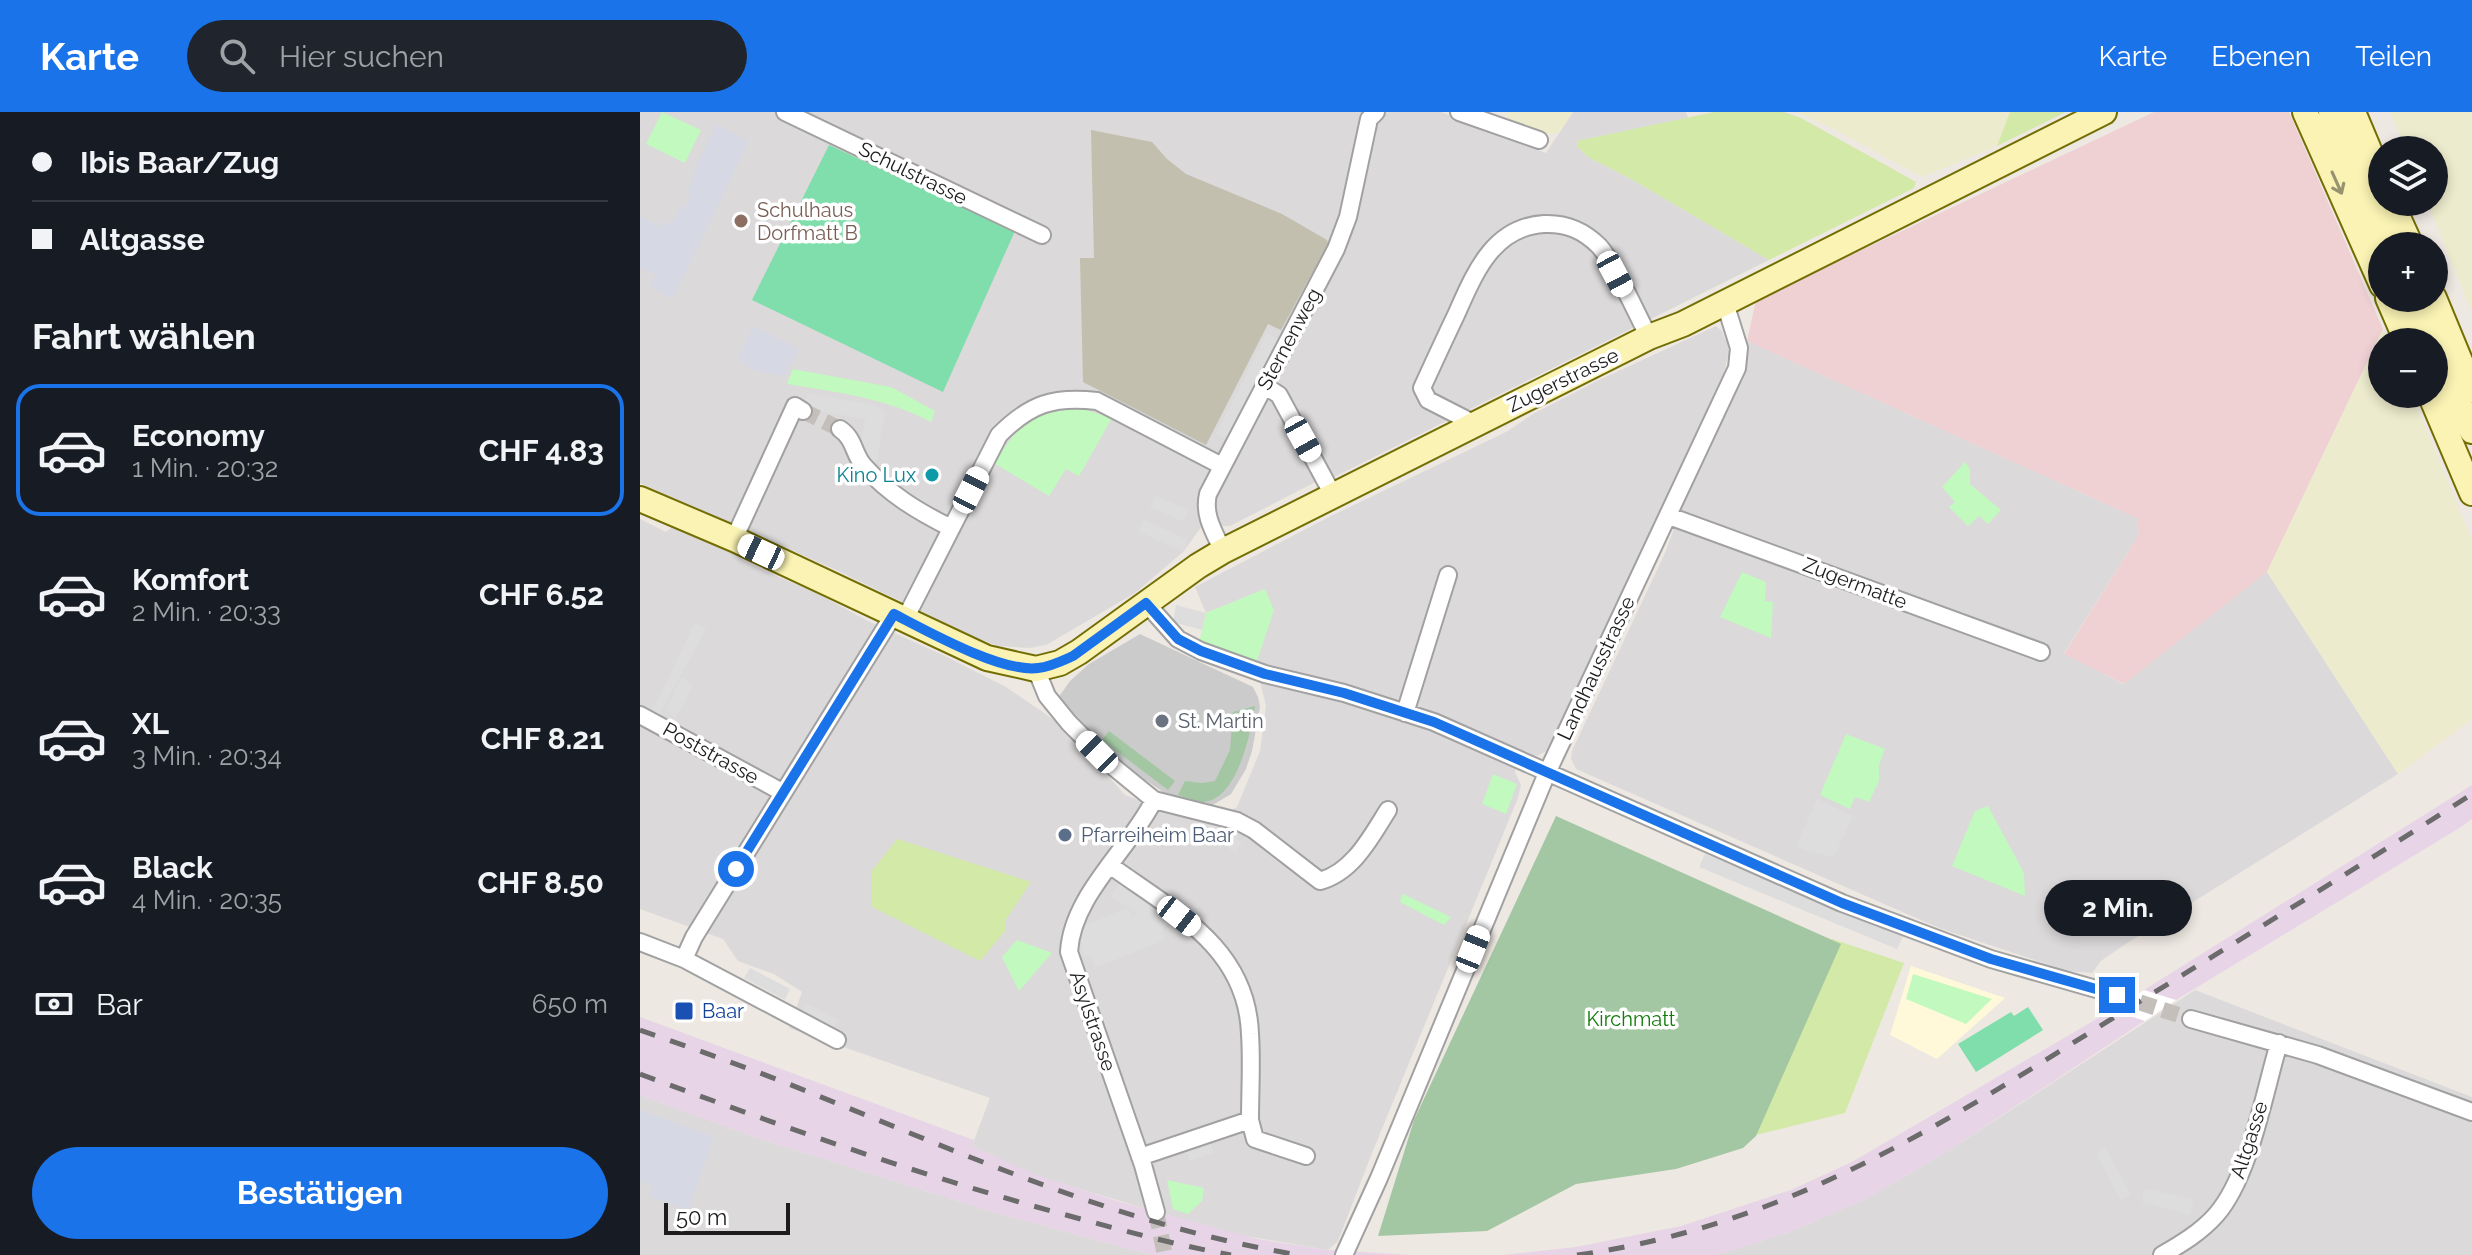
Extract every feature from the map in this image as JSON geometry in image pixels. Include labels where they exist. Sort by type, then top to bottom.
[{"type":"street","name":"Schulstrasse","points":[[785,112],[1042,235]]},
{"type":"street","points":[[1459,112],[1539,140]]},
{"type":"street","name":"Zugerstrasse","points":[[1036,669],[1073,656],[1223,551],[2104,112]]},
{"type":"street","points":[[2305,112],[2368,254]]},
{"type":"street","points":[[2331,112],[2383,232]]},
{"type":"street","points":[[2353,112],[2368,148]]},
{"type":"street","name":"Sternenweg","points":[[1223,551],[1205,505],[1222,466],[1340,238],[1348,217],[1372,116]]},
{"type":"street","points":[[1475,424],[1428,400],[1422,388],[1474,273],[1487,253],[1512,233],[1531,225],[1557,223],[1580,230],[1601,248],[1649,337]]},
{"type":"street","name":"Landhausstrasse","points":[[1344,1255],[1547,773],[1737,368],[1739,348],[1725,303]]},
{"type":"street","points":[[2440,312],[2472,390]]},
{"type":"street","points":[[1264,385],[1279,395],[1333,495]]},
{"type":"street","points":[[684,959],[694,937],[782,792],[923,582],[999,435],[1017,417],[1039,404],[1074,399],[1097,401],[1222,466]]},
{"type":"street","points":[[2448,399],[2472,431]]},
{"type":"street","points":[[2448,406],[2472,453]]},
{"type":"street","points":[[2445,408],[2472,493]]},
{"type":"street","points":[[734,539],[799,409]]},
{"type":"street","points":[[840,429],[853,442],[861,463],[885,489],[916,511],[951,528]]},
{"type":"street","points":[[640,499],[734,539],[987,658],[1036,669],[1047,696],[1069,723],[1110,764],[1154,800],[1237,821],[1254,830],[1320,881],[1342,871],[1364,847],[1388,810]]},
{"type":"street","name":"Zugermatte","points":[[1669,516],[2041,652]]},
{"type":"street","points":[[1405,713],[1448,575]]},
{"type":"street","points":[[1146,603],[1165,627],[1189,646],[1265,674],[1344,693],[1446,727],[1842,903],[2035,973],[2117,995]]},
{"type":"street","name":"Poststrasse","points":[[640,715],[782,792]]},
{"type":"street","name":"Asylstrasse","points":[[1154,800],[1144,820],[1079,910],[1069,952],[1156,1212]]},
{"type":"street","points":[[1111,866],[1214,942],[1231,966],[1243,994],[1250,1031],[1250,1120],[1255,1139],[1306,1156]]},
{"type":"street","points":[[640,942],[684,959],[837,1040]]},
{"type":"street","points":[[2191,1019],[2279,1043],[2472,1112]]},
{"type":"street","name":"Altgasse","points":[[2162,1255],[2188,1240],[2216,1215],[2230,1194],[2244,1166],[2279,1043]]},
{"type":"street","points":[[1140,1157],[1250,1120]]},
{"type":"shaded area","points":[[640,112],[1441,112],[1546,153],[1573,112],[1686,112],[1688,118],[1577,141],[1578,147],[1588,157],[1769,260],[1230,526],[1202,526],[1183,552],[1135,593],[1046,645],[1029,648],[998,646],[640,483]]},
{"type":"shaded area","points":[[1507,112],[1573,112],[1559,133],[1532,135],[1506,116]]},
{"type":"shaded area","points":[[1795,112],[2010,112],[1997,146],[1922,177],[1834,129]]},
{"type":"shaded area","points":[[2154,112],[2289,112],[2368,294],[2368,312],[2376,312],[2383,328],[2368,328],[2368,360],[2267,572],[2124,684],[2064,654],[2139,535],[2137,518],[1747,341],[1756,300]]},
{"type":"shaded area","points":[[2390,112],[2472,112],[2472,313],[2448,254],[2448,232],[2439,232],[2433,216],[2448,216],[2448,136],[2400,136]]},
{"type":"shaded area","points":[[717,124],[749,141],[672,299],[650,287],[656,275],[640,268],[640,216],[660,227],[663,222],[672,224],[691,196],[687,192],[696,174],[693,172]]},
{"type":"shaded area","points":[[1091,130],[1152,142],[1186,174],[1282,214],[1327,240],[1328,244],[1281,330],[1268,324],[1206,445],[1083,382],[1080,258],[1094,258]]},
{"type":"shaded area","points":[[753,326],[799,349],[785,376],[755,371],[738,359]]},
{"type":"shaded area","points":[[1716,326],[1725,339],[1729,338],[1730,347],[1720,389],[1550,749],[1537,756],[1520,751],[1515,772],[1521,785],[1518,798],[1338,1241],[1328,1250],[1223,1232],[1034,1175],[972,1146],[990,1098],[789,1028],[802,992],[774,974],[738,961],[723,939],[640,909],[640,519],[666,532],[673,526],[722,548],[1006,687],[1063,726],[1125,795],[1169,812],[1213,820],[1237,807],[1260,751],[1266,706],[1256,664],[1265,589],[1206,613],[1195,587],[1331,516],[1506,432],[1533,414],[1597,381]]},
{"type":"shaded area","points":[[1267,333],[1279,339],[1227,440],[1216,434]]},
{"type":"shaded area","points":[[1747,341],[2137,518],[2139,535],[2064,653],[2123,684],[2267,572],[2398,774],[2124,945],[2101,961],[2092,973],[2068,971],[1939,928],[1576,769],[1571,759],[1572,751],[1665,553],[1686,497],[1744,368]]},
{"type":"shaded area","points":[[2368,360],[2368,408],[2417,408],[2472,540],[2472,719],[2398,774],[2267,572]]},
{"type":"shaded area","points":[[807,393],[871,404],[885,411],[877,462],[859,459],[865,419],[805,409]]},
{"type":"shaded area","points":[[1155,495],[1189,510],[1184,522],[1150,507]]},
{"type":"shaded area","points":[[1143,519],[1188,540],[1183,552],[1138,531]]},
{"type":"shaded area","points":[[1176,605],[1206,613],[1202,630],[1173,622]]},
{"type":"shaded area","points":[[695,623],[706,629],[659,715],[652,711]]},
{"type":"shaded area","points":[[1140,634],[1253,687],[1258,697],[1260,707],[1246,769],[1231,794],[1211,806],[1179,800],[1166,794],[1112,757],[1058,698],[1070,681],[1089,664]]},
{"type":"shaded area","points":[[682,677],[693,686],[675,719],[666,708]]},
{"type":"shaded area","points":[[2472,785],[2472,819],[2461,827],[2176,1000],[1945,1153],[1866,1199],[1790,1232],[1718,1255],[1503,1255],[1576,1247],[1681,1226],[1791,1190],[1852,1162],[2112,1010]]},
{"type":"shaded area","points":[[1817,799],[1853,816],[1834,857],[1796,846]]},
{"type":"shaded area","points":[[1213,821],[1242,843],[1235,853],[1206,831]]},
{"type":"shaded area","points":[[1705,854],[1903,936],[1897,949],[1699,867]]},
{"type":"shaded area","points":[[1121,881],[1170,922],[1162,928],[1165,940],[1095,968],[1090,955],[1083,958],[1080,927],[1127,908],[1132,916],[1137,913],[1110,896]]},
{"type":"shaded area","points":[[1911,966],[2005,998],[1937,1059],[1890,1035]]},
{"type":"shaded area","points":[[750,968],[790,989],[785,1000],[744,978]]},
{"type":"shaded area","points":[[2195,990],[2472,1097],[2472,1255],[1718,1255],[1790,1232],[1866,1199],[1945,1153]]},
{"type":"shaded area","points":[[806,1003],[839,1021],[832,1031],[800,1014]]},
{"type":"shaded area","points":[[640,1017],[974,1140],[972,1146],[1034,1174],[1117,1201],[1258,1239],[1328,1250],[1411,1255],[1152,1255],[992,1212],[757,1138],[640,1095]]},
{"type":"shaded area","points":[[640,1095],[757,1138],[992,1212],[1152,1255],[640,1255]]},
{"type":"shaded area","points":[[640,1110],[714,1137],[688,1210],[649,1196],[653,1186],[640,1181]]},
{"type":"shaded area","points":[[1209,1140],[1214,1153],[1190,1161],[1186,1148]]},
{"type":"shaded area","points":[[2105,1148],[2131,1194],[2121,1200],[2096,1154]]},
{"type":"shaded area","points":[[2144,1188],[2194,1200],[2190,1215],[2142,1202]]},
{"type":"green space","points":[[662,112],[701,130],[685,163],[646,144]]},
{"type":"green space","points":[[1714,112],[1784,112],[1801,118],[1916,182],[1914,188],[1769,260],[1588,157],[1578,147],[1577,141]]},
{"type":"green space","points":[[2010,112],[2066,112],[1997,146]]},
{"type":"green space","points":[[829,145],[1015,231],[943,392],[752,300]]},
{"type":"green space","points":[[793,369],[891,387],[935,411],[931,422],[879,402],[787,384]]},
{"type":"green space","points":[[1079,408],[1112,418],[1079,476],[1066,469],[1049,496],[994,463],[1028,422],[1049,413]]},
{"type":"green space","points":[[1965,462],[1970,469],[1970,484],[2001,510],[1988,524],[1979,516],[1968,526],[1949,507],[1955,502],[1942,487]]},
{"type":"green space","points":[[1742,572],[1766,582],[1765,601],[1773,602],[1771,638],[1720,617]]},
{"type":"green space","points":[[1265,589],[1274,610],[1256,664],[1199,642],[1206,613]]},
{"type":"green space","points":[[1255,706],[1240,763],[1225,790],[1215,799],[1203,802],[1178,795],[1185,781],[1215,781],[1230,750],[1233,712]]},
{"type":"green space","points":[[1109,731],[1175,781],[1168,790],[1102,740]]},
{"type":"green space","points":[[1846,734],[1885,749],[1879,765],[1879,781],[1869,802],[1855,797],[1850,809],[1820,795]]},
{"type":"green space","points":[[1493,774],[1517,784],[1506,814],[1482,804]]},
{"type":"green space","points":[[1988,806],[2024,873],[2025,896],[1952,866],[1975,811]]},
{"type":"green space","name":"Kirchmatt","points":[[1556,816],[1841,944],[1756,1136],[1743,1148],[1676,1169],[1576,1184],[1487,1231],[1378,1236],[1414,1120]]},
{"type":"green space","points":[[897,839],[1031,882],[1005,921],[1006,930],[980,961],[872,907],[871,872]]},
{"type":"green space","points":[[1402,894],[1451,917],[1444,925],[1400,902]]},
{"type":"green space","points":[[1832,939],[1904,963],[1845,1113],[1744,1138]]},
{"type":"green space","points":[[1017,940],[1052,953],[1019,991],[1002,957]]},
{"type":"green space","points":[[1913,974],[1992,999],[1966,1024],[1906,999]]},
{"type":"green space","points":[[2028,1007],[2043,1030],[1976,1072],[1958,1044],[2011,1012],[2014,1016]]},
{"type":"green space","points":[[1167,1180],[1204,1188],[1202,1201],[1188,1214],[1173,1209]]},
{"type":"pier","points":[[2144,990],[2176,1000],[2145,1021],[2112,1010]]},
{"type":"tunnel","points":[[803,411],[840,429]]},
{"type":"tunnel","points":[[2117,995],[2191,1019]]},
{"type":"tunnel","points":[[1156,1212],[1165,1255]]},
{"type":"railway","points":[[1577,1255],[1655,1240],[1729,1220],[1799,1193],[1866,1162],[1997,1090],[2472,794]]},
{"type":"railway","points":[[640,1030],[769,1076],[1050,1188],[1173,1227],[1299,1255]]},
{"type":"railway","points":[[640,1074],[958,1184],[1128,1232],[1231,1255]]},
{"type":"place","name":"Schulhaus Dorfmatt B","points":[[741,221]]},
{"type":"place","name":"Kino Lux","points":[[932,475]]},
{"type":"place","name":"St. Martin","points":[[1162,721]]},
{"type":"place","name":"Pfarreiheim Baar","points":[[1065,835]]},
{"type":"place","name":"Baar","points":[[684,1011]]},
{"type":"route","points":[[736,869],[894,614],[987,658],[1036,669],[1073,656],[1146,603],[1178,639],[1201,651],[1265,674],[1344,693],[1434,722],[1842,903],[1991,959],[2117,995]]}]
